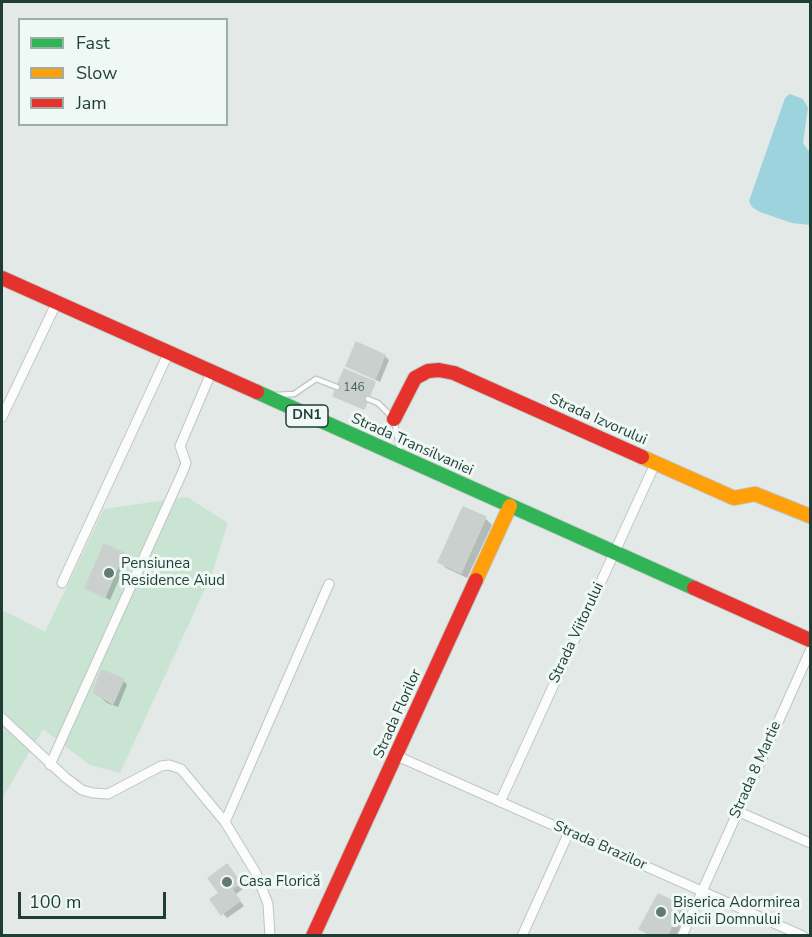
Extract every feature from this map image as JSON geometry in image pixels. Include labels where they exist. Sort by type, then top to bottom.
[{"type":"street","name":"Strada Transilvaniei","points":[[2,278],[263,397],[810,640]]},
{"type":"street","points":[[2,417],[56,304]]},
{"type":"street","points":[[62,583],[168,354]]},
{"type":"street","name":"Strada Izvorului","points":[[394,419],[415,378],[428,371],[439,370],[454,373],[734,498],[755,494],[810,516]]},
{"type":"street","points":[[50,765],[183,471],[186,463],[180,446],[211,373]]},
{"type":"street","name":"Strada Viitorului","points":[[500,802],[655,464]]},
{"type":"street","name":"Strada Florilor","points":[[313,936],[510,506]]},
{"type":"street","points":[[225,822],[329,584]]},
{"type":"street","name":"Strada 8 Martie","points":[[682,936],[810,651]]},
{"type":"street","points":[[2,718],[50,765],[82,790],[108,794],[161,766],[175,766],[188,776],[225,822],[262,888],[268,904],[270,936]]},
{"type":"street","name":"Strada Brazilor","points":[[397,756],[803,936]]},
{"type":"street","points":[[737,811],[810,843]]},
{"type":"street","points":[[522,936],[569,832]]},
{"type":"lane","points":[[263,397],[294,394],[316,379],[337,387]]},
{"type":"lane","points":[[368,399],[378,403],[394,419],[397,446],[403,459]]},
{"type":"green space","points":[[187,497],[228,523],[211,576],[120,773],[90,765],[43,729],[2,799],[2,610],[45,632],[104,509]]},
{"type":"water","points":[[790,94],[803,99],[808,108],[803,143],[810,153],[810,225],[792,223],[760,212],[752,207],[749,201],[785,98]]},
{"type":"building","points":[[356,342],[385,355],[375,379],[346,366]]},
{"type":"building","points":[[344,369],[375,382],[364,409],[333,396]]},
{"type":"building","points":[[463,507],[486,517],[461,573],[438,562]]},
{"type":"building","points":[[104,544],[124,553],[105,597],[85,588]]},
{"type":"building","points":[[102,670],[124,679],[113,704],[93,692]]},
{"type":"building","points":[[227,864],[241,883],[232,889],[240,901],[221,915],[210,899],[219,893],[208,878]]},
{"type":"building","points":[[658,894],[682,905],[667,936],[653,936],[639,929]]},
{"type":"traffic: fast","points":[[257,392],[694,588]]},
{"type":"traffic: slow","points":[[642,457],[734,498],[755,494],[810,516]]},
{"type":"traffic: slow","points":[[476,580],[510,506]]},
{"type":"traffic: jam","points":[[2,278],[257,392]]},
{"type":"traffic: jam","points":[[394,419],[415,378],[428,371],[439,370],[454,373],[642,457]]},
{"type":"traffic: jam","points":[[313,936],[476,580]]},
{"type":"traffic: jam","points":[[694,588],[810,640]]},
{"type":"place","name":"Pensiunea Residence Aiud","points":[[109,573]]},
{"type":"place","name":"Casa Florică","points":[[227,882]]},
{"type":"place","name":"Biserica Adormirea Maicii Domnului","points":[[661,912]]}]
